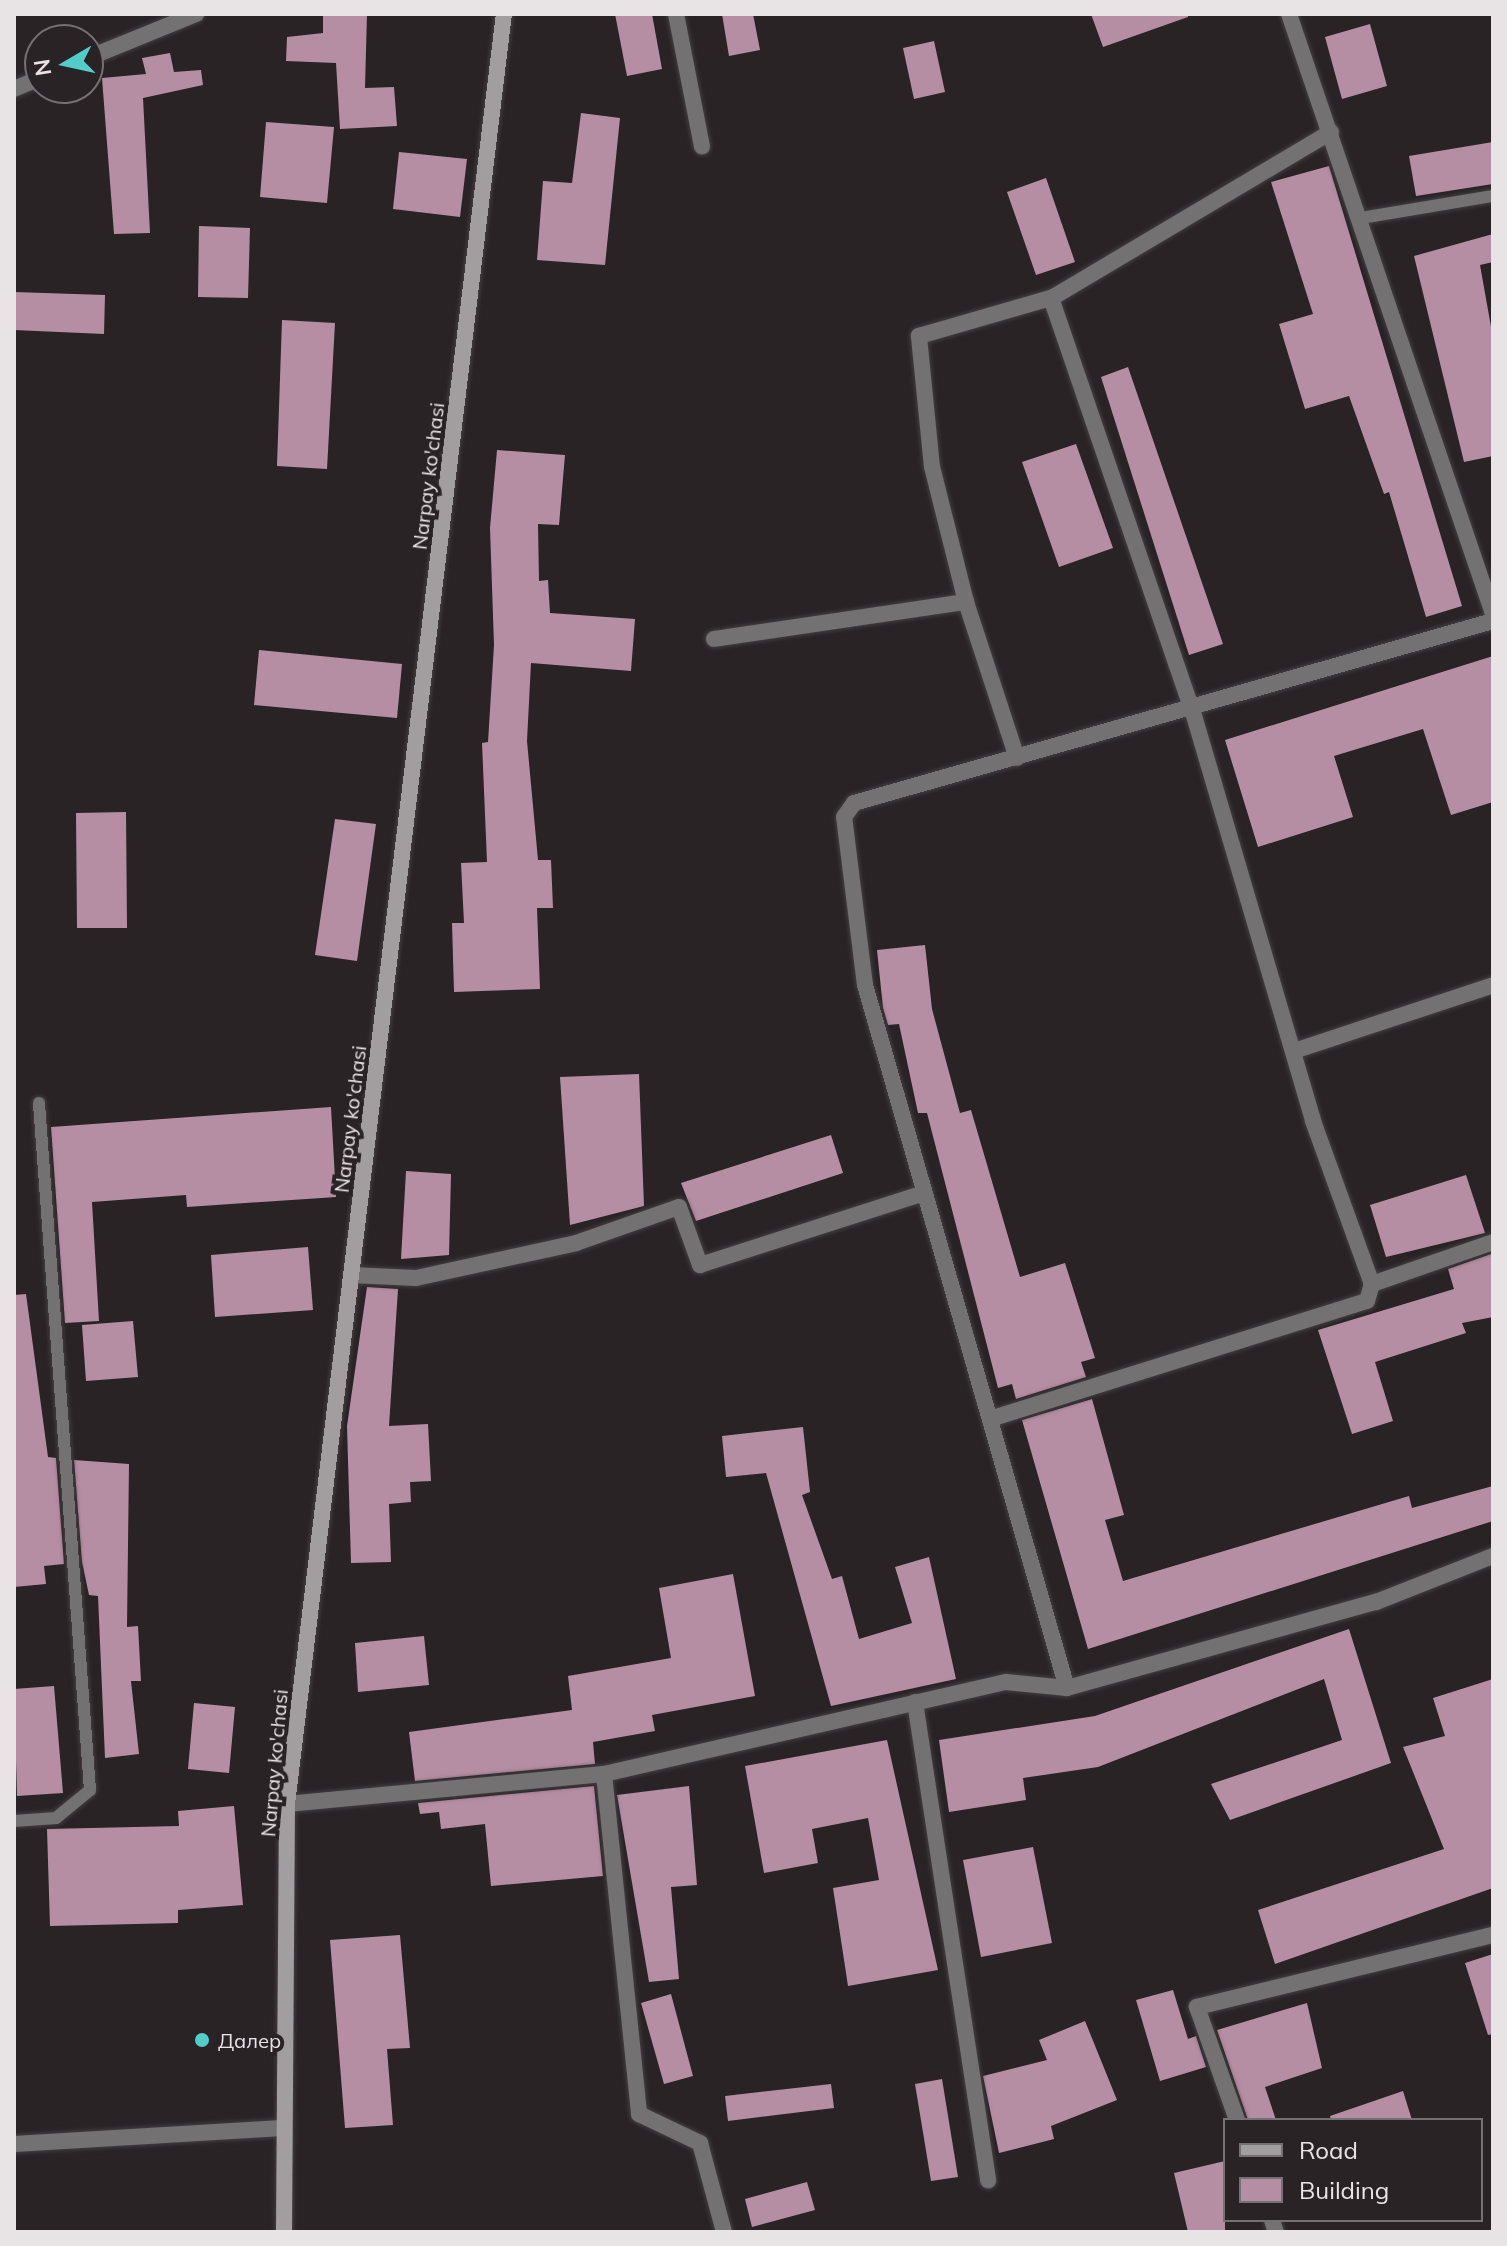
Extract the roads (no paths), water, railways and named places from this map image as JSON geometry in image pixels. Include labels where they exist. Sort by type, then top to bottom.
[{"type":"main road","name":"Narpay ko'chasi","points":[[284,2232],[287,1804],[504,14]]},
{"type":"street","points":[[104,51],[196,14]]},
{"type":"street","points":[[676,14],[702,146]]},
{"type":"street","points":[[1289,14],[1361,218],[1493,614]]},
{"type":"street","points":[[1017,758],[966,602],[932,467],[919,336],[1051,298],[1331,132]]},
{"type":"street","points":[[990,1419],[1367,1301],[1372,1284],[1294,1051],[1192,709],[1051,298]]},
{"type":"street","points":[[714,639],[966,602]]},
{"type":"street","points":[[1067,1688],[865,985],[844,817],[854,803],[1493,621]]},
{"type":"street","points":[[1294,1051],[1493,985]]},
{"type":"street","points":[[351,1275],[416,1278],[576,1243],[679,1207],[700,1265],[924,1193]]},
{"type":"street","points":[[1372,1284],[1493,1242]]},
{"type":"street","points":[[287,1804],[604,1774],[1006,1682],[1067,1688],[1376,1602],[1493,1556]]},
{"type":"street","points":[[915,1702],[988,2180]]},
{"type":"street","points":[[604,1774],[639,2114],[700,2143],[724,2232]]},
{"type":"street","points":[[1236,2118],[1197,2007],[1493,1935]]},
{"type":"street","points":[[14,2144],[283,2128]]},
{"type":"lane","points":[[1361,218],[1493,196]]},
{"type":"lane","points":[[14,1821],[56,1818],[90,1790],[39,1103]]},
{"type":"place","name":"Далер","points":[[202,2040]]}]
